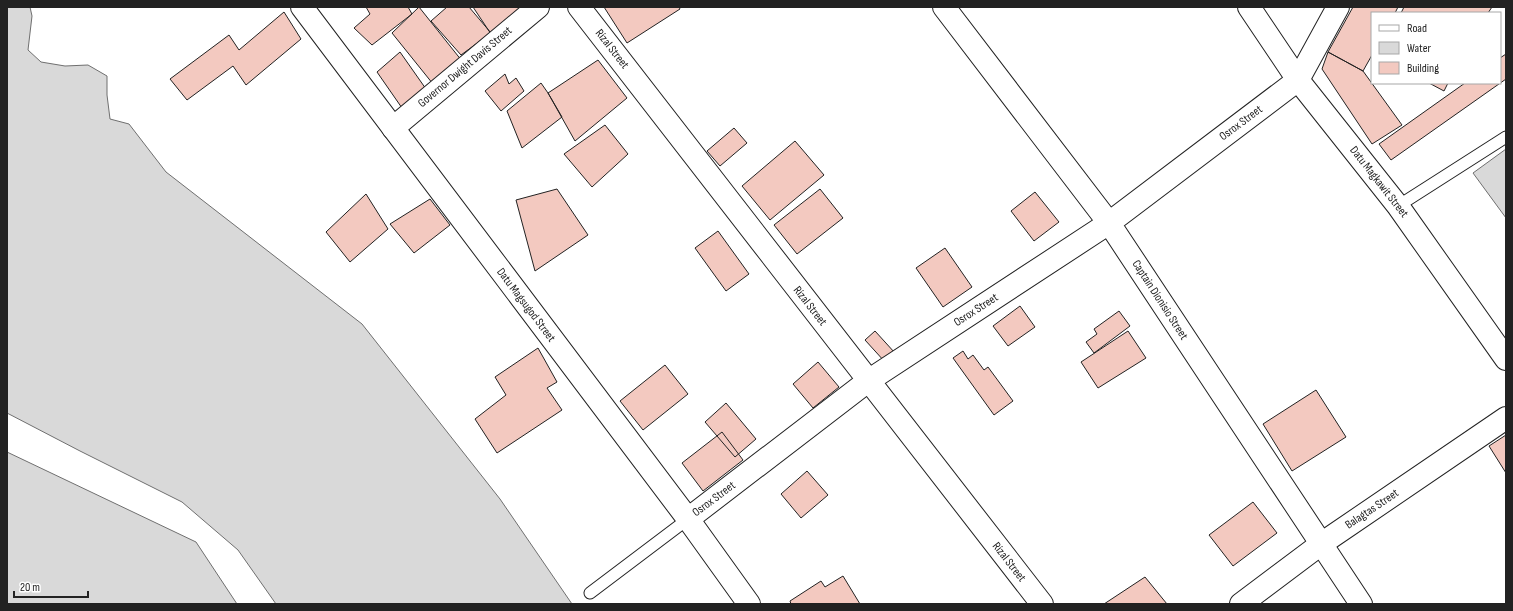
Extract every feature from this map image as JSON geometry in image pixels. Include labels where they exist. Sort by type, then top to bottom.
[{"type":"street","name":"Datu Magsugod Street","points":[[302,7],[688,519],[749,604]]},
{"type":"street","name":"Governor Dwight Davis Street","points":[[393,128],[538,7]]},
{"type":"street","name":"Rizal Street","points":[[579,7],[1042,604]]},
{"type":"street","name":"Captain Dionisio Street","points":[[944,7],[1109,222],[1361,604]]},
{"type":"street","name":"Datu Magkawit Street","points":[[1249,7],[1298,80],[1398,206],[1506,360]]},
{"type":"street","name":"Osrox Street","points":[[688,519],[868,381],[1109,222],[1298,80],[1338,7]]},
{"type":"street","name":"Balagtas Street","points":[[1241,604],[1321,544],[1506,418]]},
{"type":"lane","points":[[1398,206],[1506,138]]},
{"type":"lane","name":"Osrox Street","points":[[590,593],[688,519]]},
{"type":"water","points":[[7,7],[30,7],[32,16],[28,50],[41,62],[65,66],[88,65],[107,76],[107,95],[110,119],[129,124],[166,172],[362,324],[500,499],[572,604],[276,604],[238,550],[182,502],[7,413]]},
{"type":"water","points":[[1506,149],[1506,218],[1473,173]]},
{"type":"water","points":[[7,452],[196,542],[237,604],[7,604]]},
{"type":"building","points":[[366,7],[408,7],[412,14],[372,45],[354,28],[370,14]]},
{"type":"building","points":[[419,7],[462,61],[433,84],[392,33]]},
{"type":"building","points":[[447,7],[469,7],[491,33],[461,55],[431,21]]},
{"type":"building","points":[[473,7],[526,7],[493,37]]},
{"type":"building","points":[[604,7],[679,7],[680,9],[627,43]]},
{"type":"building","points":[[1353,7],[1398,7],[1396,12],[1371,12],[1371,57],[1363,71],[1328,52]]},
{"type":"building","points":[[1404,7],[1492,7],[1489,12],[1402,12]]},
{"type":"building","points":[[284,12],[301,39],[246,85],[233,66],[187,100],[170,79],[229,35],[239,50]]},
{"type":"building","points":[[400,52],[426,89],[402,108],[377,72]]},
{"type":"building","points":[[1328,52],[1363,71],[1402,125],[1372,144],[1322,69]]},
{"type":"building","points":[[1506,54],[1506,79],[1501,83],[1501,57]]},
{"type":"building","points":[[598,60],[627,98],[575,141],[548,93]]},
{"type":"building","points":[[505,74],[509,84],[516,78],[524,91],[501,111],[485,91]]},
{"type":"building","points":[[541,83],[562,117],[522,148],[507,111]]},
{"type":"building","points":[[1431,84],[1448,84],[1444,91]]},
{"type":"building","points":[[1464,84],[1499,84],[1391,160],[1379,144]]},
{"type":"building","points":[[605,125],[628,154],[592,187],[564,154]]},
{"type":"building","points":[[734,128],[747,143],[720,166],[707,151]]},
{"type":"building","points":[[795,141],[824,175],[770,220],[742,186]]},
{"type":"building","points":[[557,189],[588,235],[535,271],[516,200]]},
{"type":"building","points":[[820,189],[843,218],[797,254],[774,225]]},
{"type":"building","points":[[1035,192],[1059,222],[1034,241],[1011,211]]},
{"type":"building","points":[[366,194],[388,229],[350,262],[326,232]]},
{"type":"building","points":[[430,199],[450,225],[414,253],[390,224]]},
{"type":"building","points":[[718,231],[749,274],[726,291],[695,248]]},
{"type":"building","points":[[945,248],[972,287],[943,307],[916,268]]},
{"type":"building","points":[[1020,306],[1035,327],[1008,346],[993,326]]},
{"type":"building","points":[[1119,311],[1130,326],[1094,353],[1086,342],[1097,334],[1094,329]]},
{"type":"building","points":[[875,331],[895,353],[885,362],[865,340]]},
{"type":"building","points":[[1128,331],[1146,358],[1098,388],[1081,362]]},
{"type":"building","points":[[538,348],[557,382],[547,388],[562,410],[497,453],[475,419],[506,395],[495,377]]},
{"type":"building","points":[[963,351],[968,359],[973,355],[984,370],[988,367],[1013,401],[994,415],[953,358]]},
{"type":"building","points":[[818,362],[839,387],[813,408],[793,384]]},
{"type":"building","points":[[665,365],[688,394],[643,430],[620,401]]},
{"type":"building","points":[[1316,390],[1346,437],[1292,471],[1263,424]]},
{"type":"building","points":[[726,403],[756,439],[735,457],[705,422]]},
{"type":"building","points":[[722,432],[743,460],[703,491],[682,463]]},
{"type":"building","points":[[1506,435],[1506,473],[1489,446]]},
{"type":"building","points":[[807,471],[828,495],[801,518],[781,494]]},
{"type":"building","points":[[1253,502],[1277,533],[1233,566],[1209,535]]},
{"type":"building","points":[[843,576],[860,604],[791,604],[790,601],[821,581],[825,587]]},
{"type":"building","points":[[1145,577],[1167,604],[1104,604]]}]
